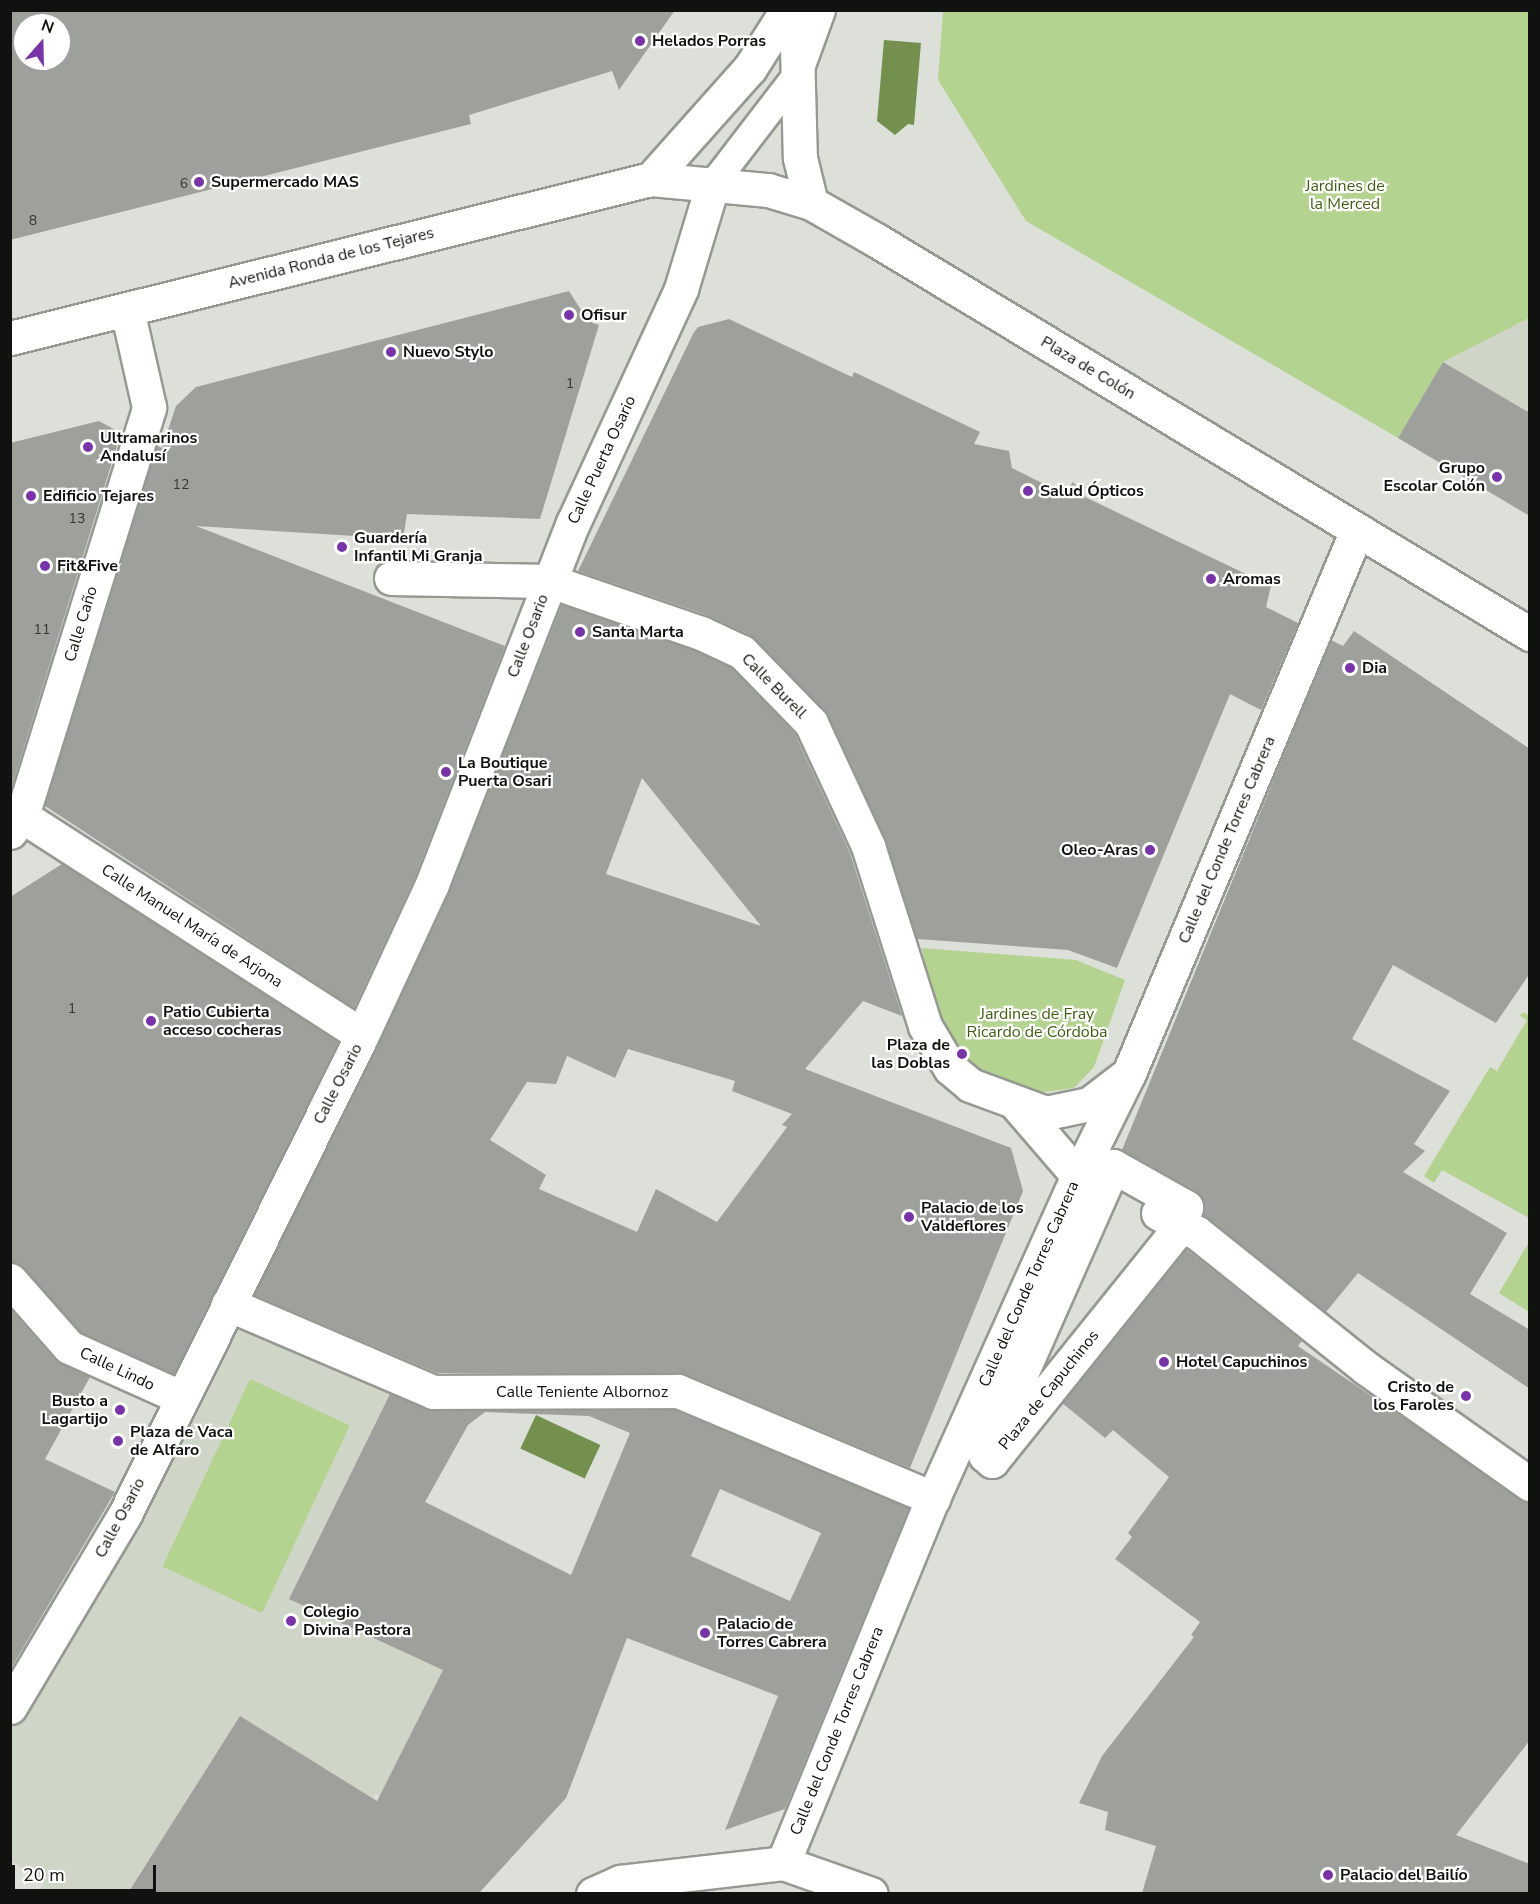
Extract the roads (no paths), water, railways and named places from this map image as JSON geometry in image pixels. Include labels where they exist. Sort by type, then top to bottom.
[{"type":"street","points":[[651,179],[750,68],[787,10]]},
{"type":"street","points":[[796,10],[800,158],[811,203]]},
{"type":"street","name":"Avenida Ronda de los Tejares","points":[[10,338],[651,179],[713,183],[768,190],[811,203]]},
{"type":"street","name":"Calle Puerta Osario","points":[[550,580],[681,289],[713,183]]},
{"type":"street","name":"Plaza de Colón","points":[[811,203],[1530,634]]},
{"type":"street","name":"Calle Caño","points":[[16,824],[149,407],[128,309]]},
{"type":"street","name":"Calle del Conde Torres Cabrera","points":[[783,1863],[933,1498],[1091,1182],[1129,1073],[1357,530]]},
{"type":"street","name":"Calle Osario","points":[[10,1707],[125,1514],[180,1397],[362,1035],[432,884],[550,580],[391,578]]},
{"type":"street","name":"Calle Burell","points":[[550,580],[701,633],[742,652],[811,723],[868,846],[935,1049],[970,1085],[1017,1105]]},
{"type":"street","name":"Calle Manuel María de Arjona","points":[[16,824],[362,1035]]},
{"type":"street","points":[[1017,1105],[1046,1113],[1073,1109],[1089,1104],[1129,1073]]},
{"type":"street","points":[[1017,1105],[1091,1182]]},
{"type":"street","name":"Plaza de Capuchinos","points":[[1113,1166],[1186,1207],[1175,1221],[1175,1233],[992,1461],[985,1455],[1091,1182],[1113,1166]]},
{"type":"street","points":[[1175,1221],[1197,1233],[1366,1368],[1530,1484]]},
{"type":"street","name":"Calle Lindo","points":[[10,1280],[69,1347],[180,1397]]},
{"type":"street","name":"Calle Teniente Albornoz","points":[[228,1304],[433,1392],[678,1391],[933,1498]]},
{"type":"street","points":[[593,1893],[620,1882],[783,1863],[871,1893]]},
{"type":"lane","points":[[713,183],[799,71],[821,10]]},
{"type":"place","name":"Helados Porras","points":[[640,41]]},
{"type":"place","name":"Supermercado MAS","points":[[199,182]]},
{"type":"place","name":"Ofisur","points":[[569,315]]},
{"type":"place","name":"Nuevo Stylo","points":[[391,352]]},
{"type":"place","name":"Ultramarinos Andalusí","points":[[88,447]]},
{"type":"place","name":"Grupo Escolar Colón","points":[[1497,477]]},
{"type":"place","name":"Salud Ópticos","points":[[1028,491]]},
{"type":"place","name":"Edificio Tejares","points":[[31,496]]},
{"type":"place","name":"Guardería Infantil Mi Granja","points":[[342,547]]},
{"type":"place","name":"Fit&Five","points":[[45,566]]},
{"type":"place","name":"Aromas","points":[[1211,579]]},
{"type":"place","name":"Santa Marta","points":[[580,632]]},
{"type":"place","name":"Dia","points":[[1350,668]]},
{"type":"place","name":"La Boutique Puerta Osari","points":[[446,772]]},
{"type":"place","name":"Oleo-Aras","points":[[1150,850]]},
{"type":"place","name":"Patio Cubierta acceso cocheras","points":[[151,1021]]},
{"type":"place","name":"Plaza de las Doblas","points":[[962,1054]]},
{"type":"place","name":"Palacio de los Valdeflores","points":[[909,1217]]},
{"type":"place","name":"Hotel Capuchinos","points":[[1164,1362]]},
{"type":"place","name":"Cristo de los Faroles","points":[[1466,1396]]},
{"type":"place","name":"Busto a Lagartijo","points":[[120,1410]]},
{"type":"place","name":"Plaza de Vaca de Alfaro","points":[[118,1441]]},
{"type":"place","name":"Colegio Divina Pastora","points":[[291,1621]]},
{"type":"place","name":"Palacio de Torres Cabrera","points":[[705,1633]]},
{"type":"place","name":"Palacio del Bailío","points":[[1328,1875]]},
{"type":"park label","name":"Jardines de la Merced","points":[[1345,195]]},
{"type":"park label","name":"Jardines de Fray Ricardo de Córdoba","points":[[1037,1023]]}]
